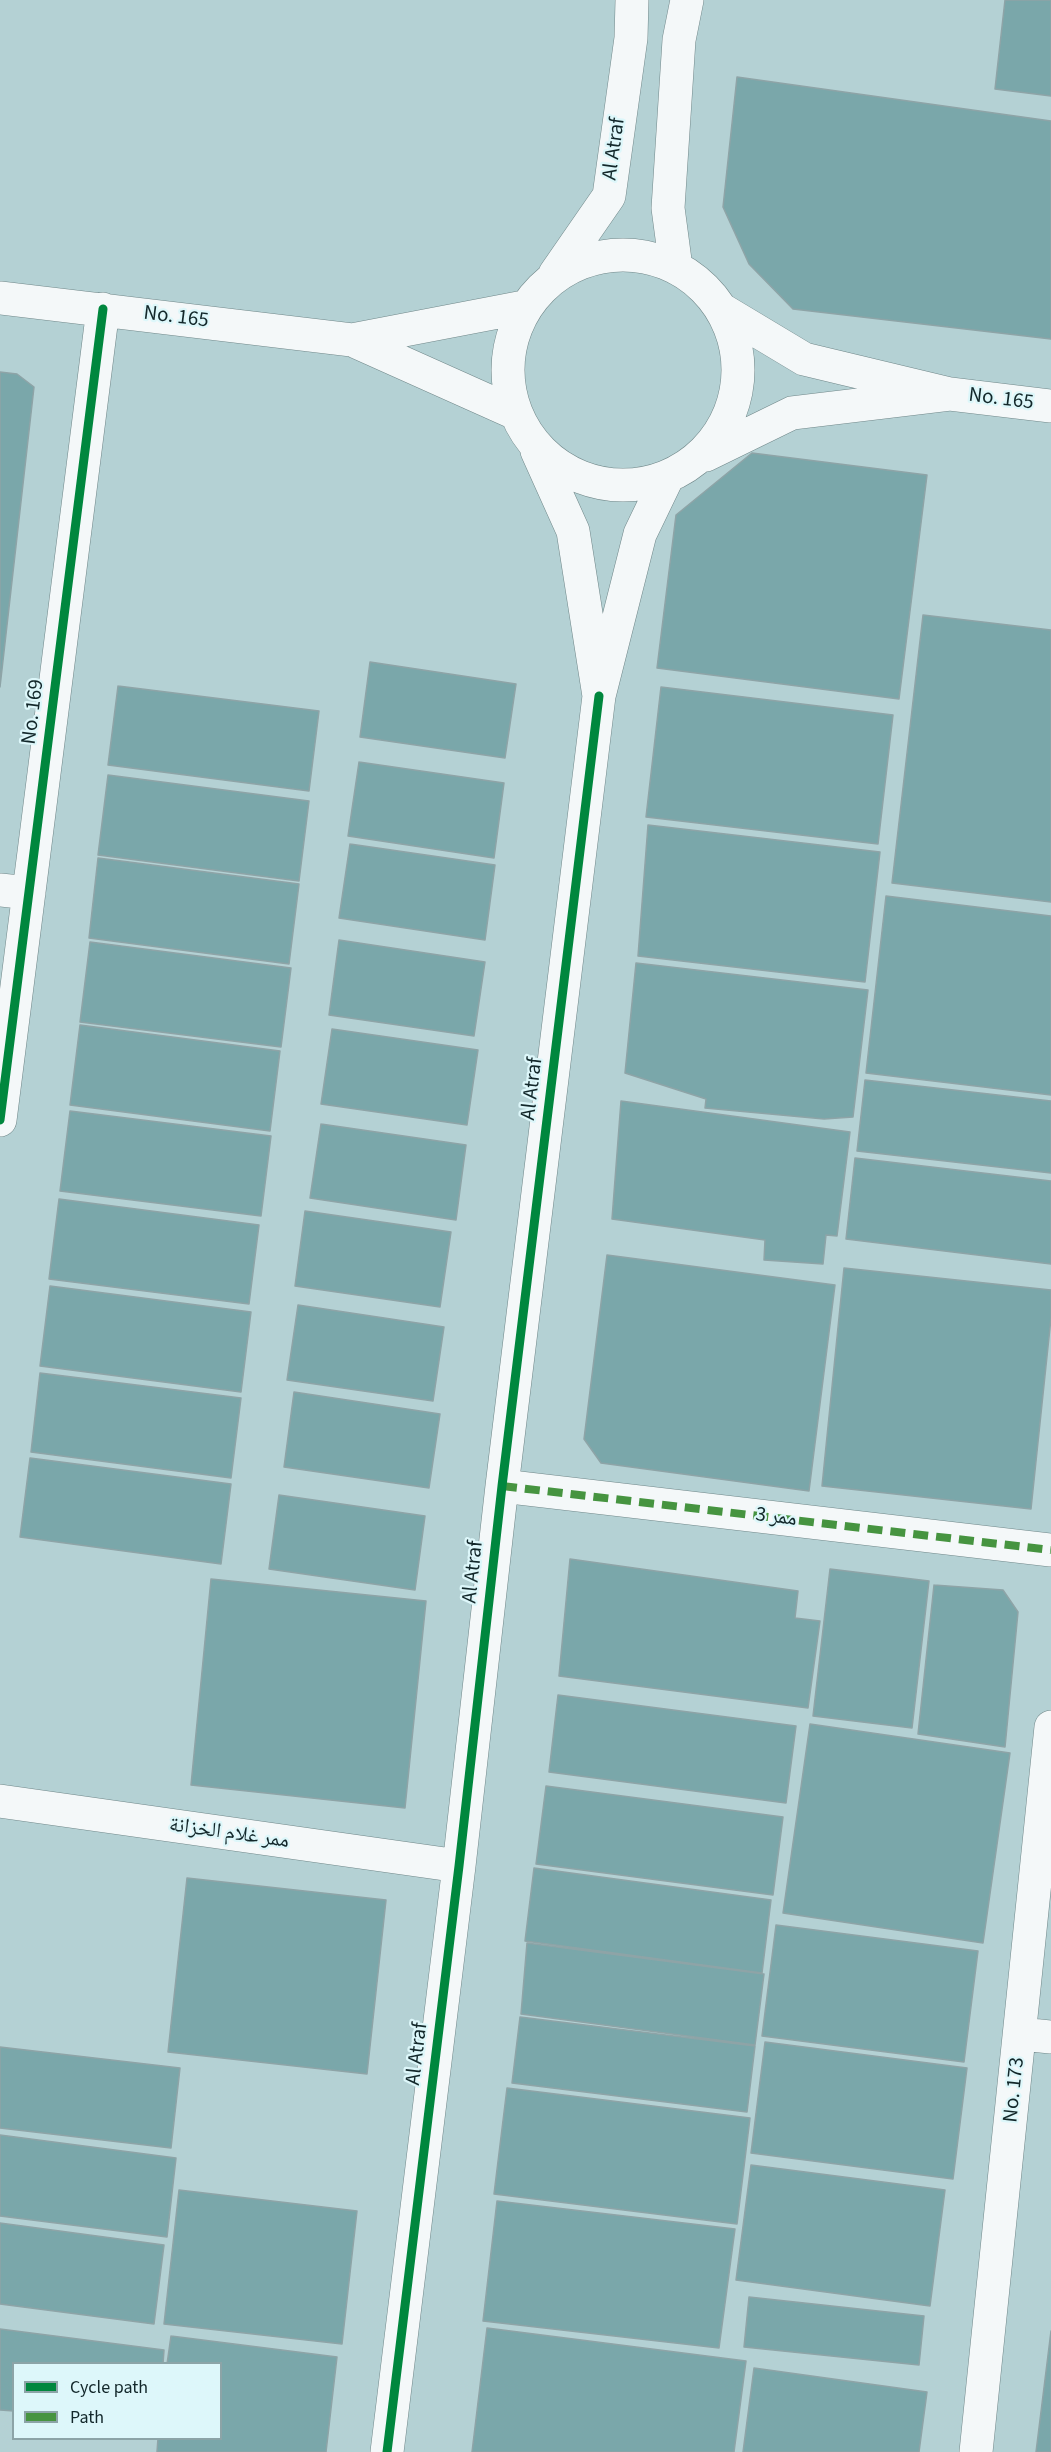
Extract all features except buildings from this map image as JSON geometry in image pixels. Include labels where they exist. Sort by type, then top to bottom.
[{"type":"street","name":"Al Atraf","points":[[550,281],[609,196],[631,38],[632,0]]},
{"type":"street","points":[[676,268],[668,208],[679,40],[687,0]]},
{"type":"street","points":[[599,696],[573,531],[533,444],[515,413],[506,377],[510,341],[524,307],[550,281],[583,260],[623,253],[663,260],[676,268],[724,311],[804,359],[950,394]]},
{"type":"street","name":"No. 165","points":[[0,298],[351,340]]},
{"type":"street","points":[[351,340],[524,307]]},
{"type":"street","name":"No. 169","points":[[0,1120],[15,892],[103,309]]},
{"type":"street","points":[[699,459],[725,428],[738,390],[738,349],[724,311]]},
{"type":"street","points":[[351,340],[515,413]]},
{"type":"street","points":[[533,444],[561,468],[595,483],[632,486],[667,478],[699,459],[792,413],[950,394]]},
{"type":"street","name":"No. 165","points":[[950,394],[1051,406]]},
{"type":"street","points":[[599,696],[640,534],[667,478]]},
{"type":"street","name":"Al Atraf","points":[[387,2452],[599,696]]},
{"type":"street","name":"ممر 3","points":[[502,1486],[1051,1550]]},
{"type":"street","name":"No. 173","points":[[976,2452],[1036,2036],[1051,1727]]},
{"type":"street","name":"ممر غلام الخزانة","points":[[0,1801],[459,1866]]},
{"type":"marked path","points":[[502,1486],[1051,1550]]},
{"type":"cycle path","points":[[0,1120],[103,309]]},
{"type":"cycle path","points":[[387,2452],[599,696]]}]
